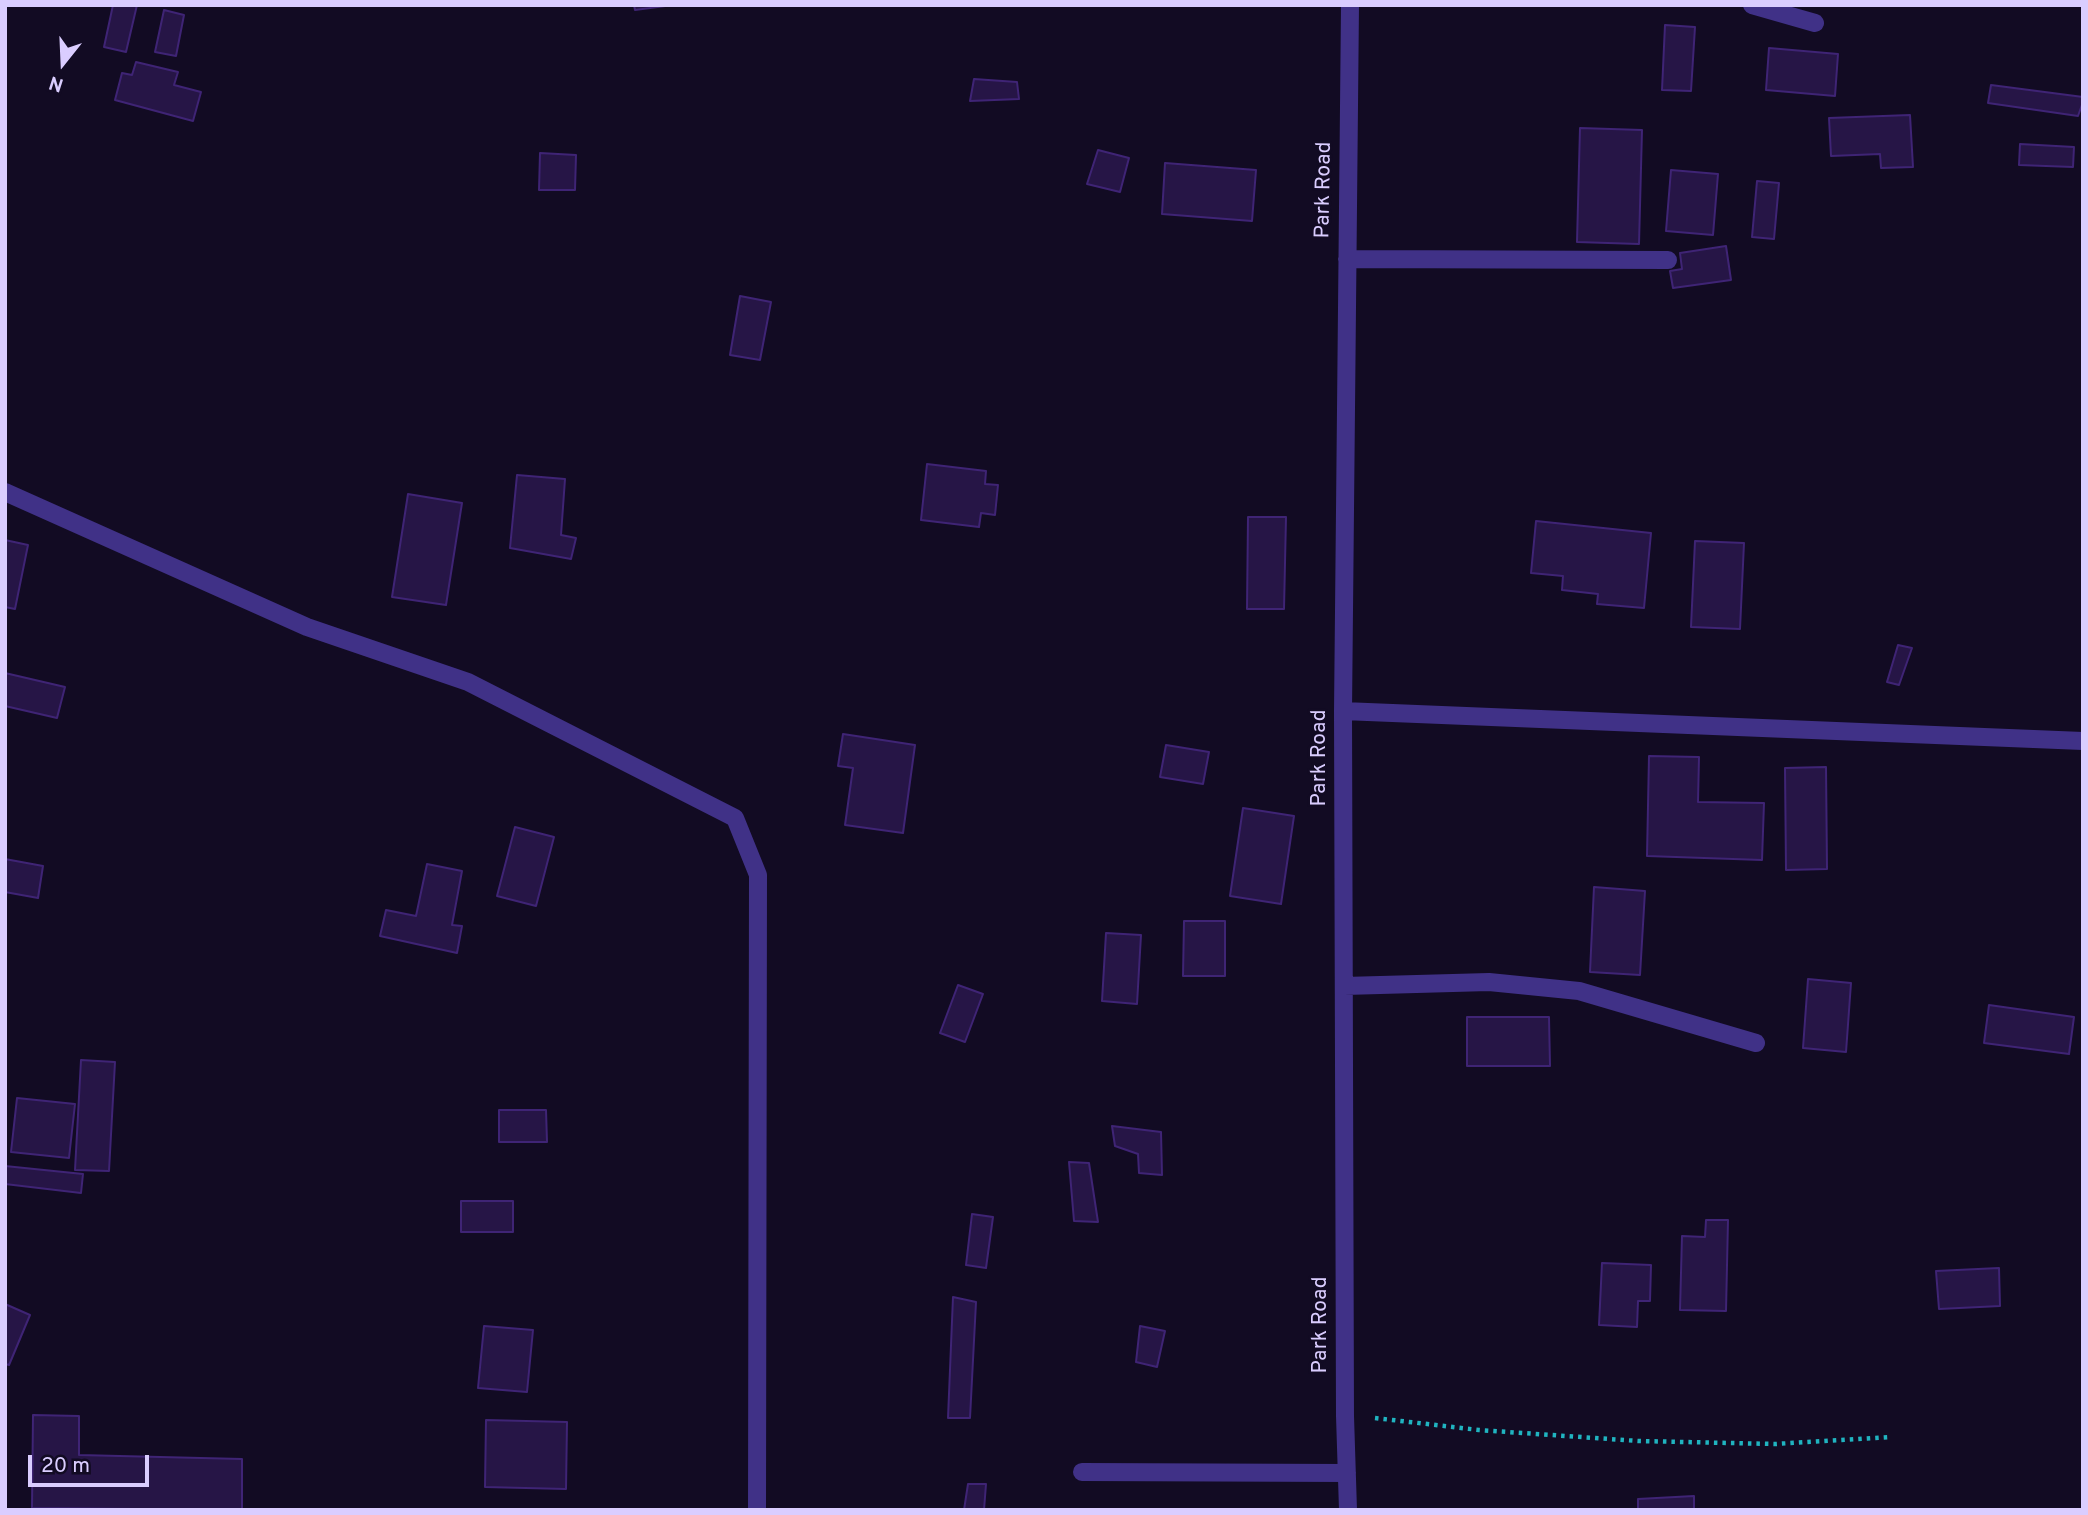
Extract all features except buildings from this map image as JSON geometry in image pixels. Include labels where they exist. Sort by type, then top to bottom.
[{"type":"street","name":"Park Road","points":[[1348,1510],[1345,1416],[1343,711],[1350,5]]},
{"type":"street","points":[[1752,5],[1815,23]]},
{"type":"street","points":[[1347,259],[1668,260]]},
{"type":"street","points":[[5,492],[307,627],[468,682],[736,818],[758,875],[757,1510]]},
{"type":"street","points":[[1343,711],[2083,741]]},
{"type":"street","points":[[1344,986],[1489,982],[1579,992],[1756,1042]]},
{"type":"street","points":[[1082,1472],[1347,1473]]},
{"type":"path","points":[[1345,1416],[1416,1421],[1479,1430],[1638,1441],[1775,1444],[1891,1437]]}]
